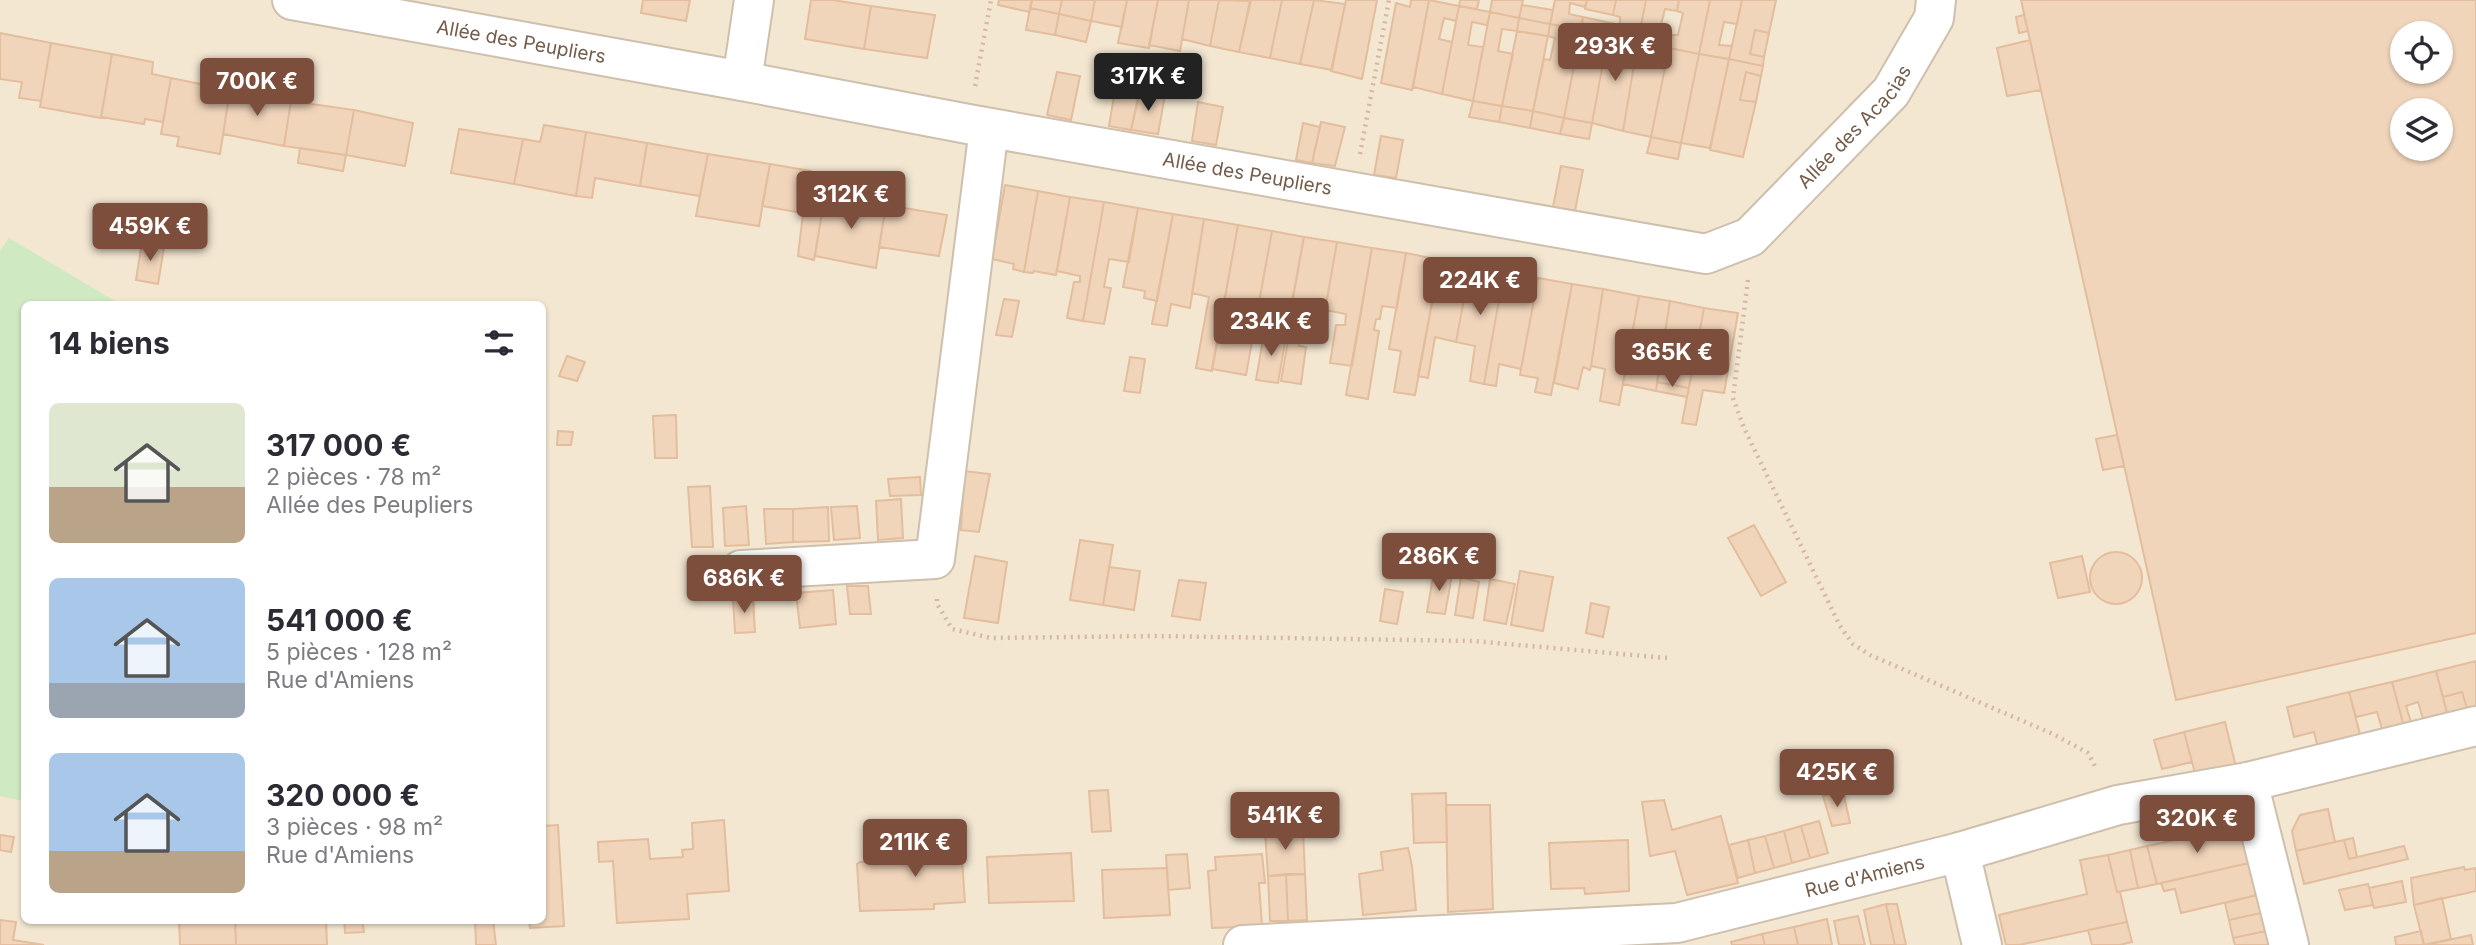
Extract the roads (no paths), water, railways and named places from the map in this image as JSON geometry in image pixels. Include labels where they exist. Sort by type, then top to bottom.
[{"type":"street","name":"Allée des Peupliers","points":[[297,0],[979,126],[1706,254],[1750,236]]},
{"type":"street","points":[[742,81],[754,0]]},
{"type":"street","name":"Allée des Acacias","points":[[1750,236],[1892,92],[1934,18],[1936,0]]},
{"type":"street","points":[[741,570],[935,559],[979,126]]},
{"type":"street","name":"Rue d'Amiens","points":[[1242,945],[1680,934],[2118,805],[2248,782],[2476,726]]},
{"type":"street","points":[[2248,782],[2289,945]]},
{"type":"street","points":[[1959,852],[1982,945]]}]
